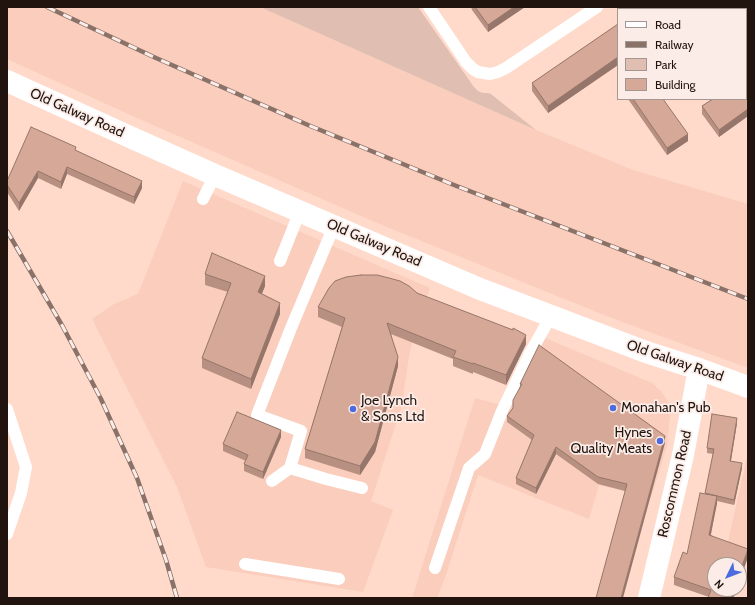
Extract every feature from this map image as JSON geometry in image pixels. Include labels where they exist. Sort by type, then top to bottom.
[{"type":"main road","name":"Old Galway Road","points":[[7,81],[215,175],[480,289],[646,352],[748,387]]},
{"type":"main road","name":"Roscommon Road","points":[[649,598],[683,455],[699,369]]},
{"type":"lane","points":[[429,7],[466,62],[478,72],[490,74],[506,68],[597,7]]},
{"type":"lane","points":[[203,199],[215,175]]},
{"type":"lane","points":[[280,261],[300,211]]},
{"type":"lane","points":[[272,481],[290,468],[301,431],[257,415],[291,328],[334,226]]},
{"type":"lane","points":[[434,568],[469,468],[485,454],[502,411],[529,355],[551,316]]},
{"type":"lane","points":[[7,409],[26,467],[21,493],[7,534]]},
{"type":"lane","points":[[290,468],[362,488]]},
{"type":"lane","points":[[245,564],[339,579]]},
{"type":"shaded area","points":[[7,7],[260,7],[536,130],[633,170],[748,204],[748,368],[609,317],[377,223],[137,118],[7,59]]},
{"type":"shaded area","points":[[183,181],[430,288],[415,329],[409,356],[402,405],[371,501],[393,510],[363,592],[206,567],[177,487],[92,319],[114,304],[138,294]]},
{"type":"shaded area","points":[[538,335],[652,383],[661,391],[671,406],[667,446],[651,498],[599,485],[589,519],[478,475],[446,575],[437,598],[412,598],[475,398],[501,405]]},
{"type":"shaded area","points":[[748,452],[748,549],[728,542]]},
{"type":"green space","points":[[260,7],[418,7],[474,87],[478,91],[491,94],[536,130]]},
{"type":"building","points":[[475,7],[514,7],[488,25]]},
{"type":"building","points":[[643,7],[691,7],[690,8],[642,8]]},
{"type":"building","points":[[617,25],[617,58],[548,106],[532,83]]},
{"type":"building","points":[[748,74],[748,109],[719,130],[702,106],[711,100],[747,100]]},
{"type":"building","points":[[634,100],[664,100],[688,134],[667,148]]},
{"type":"building","points":[[31,127],[76,147],[75,150],[142,181],[134,197],[67,167],[61,182],[38,171],[19,203],[7,185],[7,181]]},
{"type":"building","points":[[212,253],[265,276],[258,292],[280,303],[251,379],[202,358],[231,283],[205,274]]},
{"type":"building","name":"Joe Lynch & Sons Ltd","points":[[377,275],[400,281],[417,293],[513,330],[513,328],[526,335],[506,375],[453,357],[456,351],[387,323],[398,357],[375,442],[360,466],[305,449],[345,318],[318,307],[335,281],[346,277]]},
{"type":"building","points":[[539,345],[665,436],[621,598],[596,598],[627,484],[598,477],[556,447],[536,488],[516,478],[534,435],[507,416],[513,408],[513,400],[522,384],[520,384]]},
{"type":"building","points":[[237,412],[281,430],[263,472],[244,464],[248,455],[223,444]]},
{"type":"building","points":[[712,414],[737,418],[730,461],[742,463],[734,500],[705,493],[714,449],[707,448]]},
{"type":"building","points":[[700,493],[717,496],[709,535],[748,549],[745,557],[707,557],[707,589],[674,577],[683,552],[687,554]]},
{"type":"building","points":[[731,597],[735,598],[708,598]]},
{"type":"railway","points":[[47,7],[156,58],[308,125],[454,185],[748,299]]},
{"type":"railway","points":[[7,231],[63,327],[101,399],[137,478],[166,560],[177,598]]},
{"type":"place","name":"Monahan's Pub","points":[[613,408]]},
{"type":"place","name":"Joe Lynch & Sons Ltd","points":[[353,409]]},
{"type":"place","name":"Hynes Quality Meats","points":[[660,441]]}]
